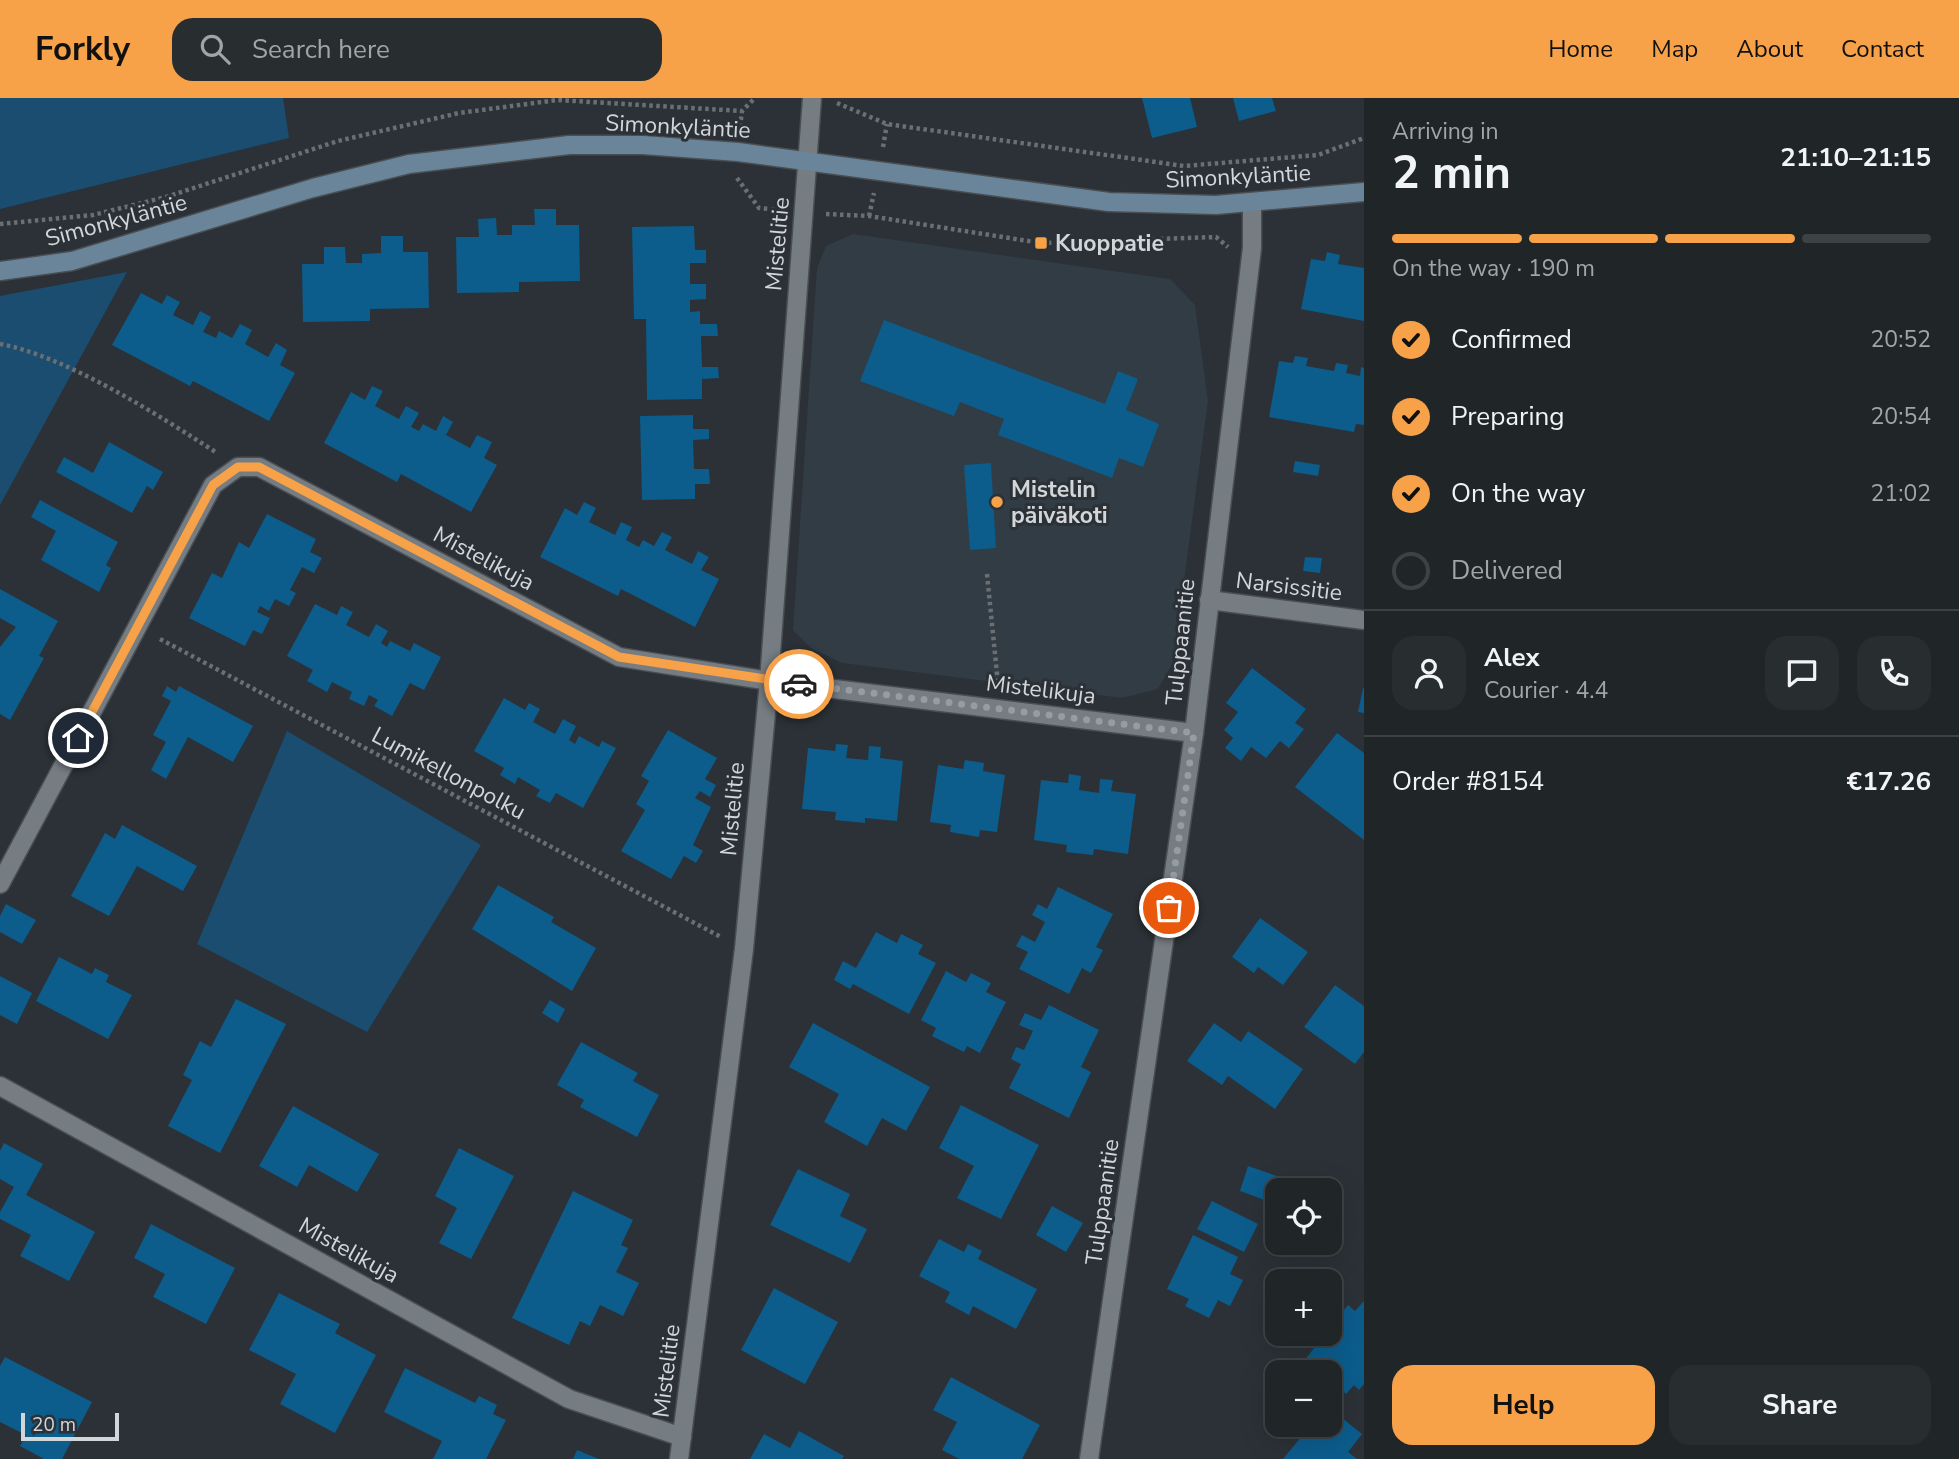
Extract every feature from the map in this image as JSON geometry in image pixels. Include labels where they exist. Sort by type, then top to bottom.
[{"type":"main road","name":"Simonkyläntie","points":[[0,271],[72,261],[313,188],[409,164],[489,152],[569,145],[643,145],[808,161],[1109,202],[1182,206],[1252,203],[1364,191]]},
{"type":"street","points":[[808,161],[812,99]]},
{"type":"street","name":"Mistelitie","points":[[679,1459],[744,949],[768,681],[808,161]]},
{"type":"street","name":"Tulppaanitie","points":[[1089,1459],[1194,733],[1252,248],[1252,203]]},
{"type":"street","points":[[0,884],[213,485],[238,467]]},
{"type":"street","name":"Mistelikuja","points":[[238,467],[259,467],[619,657],[768,681],[1194,733]]},
{"type":"street","name":"Narsissitie","points":[[1209,600],[1364,620]]},
{"type":"street","name":"Mistelikuja","points":[[0,1086],[569,1399],[682,1437]]},
{"type":"path","points":[[812,99],[839,104],[887,124],[1184,166],[1318,155],[1364,138]]},
{"type":"path","points":[[737,178],[759,208],[869,216],[1041,243],[1216,237],[1231,250],[1252,248]]},
{"type":"path","points":[[0,344],[26,349],[138,404],[238,467]]},
{"type":"path","points":[[987,574],[1000,709]]},
{"type":"path","name":"Lumikellonpolku","points":[[137,628],[744,949]]},
{"type":"shaded area","points":[[0,98],[283,98],[289,138],[0,209]]},
{"type":"shaded area","name":"Mistelin päiväkoti","points":[[853,234],[1170,279],[1195,305],[1208,401],[1173,663],[1158,689],[1122,698],[842,663],[811,648],[793,630],[817,268],[826,246]]},
{"type":"shaded area","points":[[127,272],[0,505],[0,296]]},
{"type":"shaded area","points":[[287,731],[481,845],[367,1032],[197,944]]},
{"type":"building","points":[[1142,98],[1190,98],[1197,127],[1152,138]]},
{"type":"building","points":[[1233,98],[1272,98],[1276,111],[1239,121]]},
{"type":"building","points":[[534,209],[556,209],[556,225],[579,225],[580,281],[519,282],[519,292],[457,293],[456,237],[479,237],[478,219],[496,218],[497,235],[512,235],[512,225],[535,225]]},
{"type":"building","points":[[694,226],[695,250],[706,250],[706,263],[690,263],[690,284],[706,284],[706,299],[690,300],[690,312],[700,311],[700,324],[717,324],[718,336],[701,336],[702,367],[718,367],[719,378],[702,379],[702,399],[647,400],[646,319],[634,319],[632,227]]},
{"type":"building","points":[[381,236],[403,236],[403,252],[428,252],[429,308],[370,309],[370,321],[303,322],[302,264],[324,264],[324,247],[345,247],[346,263],[362,263],[362,254],[381,253]]},
{"type":"building","points":[[1327,252],[1340,255],[1338,264],[1364,268],[1364,321],[1301,309],[1311,259],[1325,261]]},
{"type":"building","points":[[141,293],[162,304],[167,295],[180,302],[173,315],[193,325],[200,311],[211,317],[203,332],[216,338],[219,331],[232,338],[240,324],[252,330],[245,344],[268,357],[276,343],[287,350],[280,365],[295,373],[269,421],[193,381],[190,386],[112,345]]},
{"type":"building","points":[[884,320],[1105,404],[1118,371],[1138,379],[1126,410],[1159,424],[1143,467],[1119,458],[1112,478],[998,435],[1004,419],[960,402],[954,416],[860,381]]},
{"type":"building","points":[[1295,356],[1308,358],[1306,366],[1334,371],[1336,363],[1348,365],[1346,373],[1360,376],[1361,367],[1364,368],[1364,425],[1356,424],[1354,432],[1269,417],[1279,361],[1293,363]]},
{"type":"building","points":[[372,386],[383,391],[375,406],[399,419],[406,406],[419,413],[411,427],[419,431],[423,424],[436,431],[443,416],[453,422],[446,435],[470,448],[477,435],[492,442],[484,458],[497,465],[471,512],[401,474],[397,482],[324,443],[351,392],[365,400]]},
{"type":"building","points":[[693,415],[693,429],[709,429],[709,439],[693,440],[694,469],[709,469],[710,484],[695,484],[695,499],[642,500],[640,416]]},
{"type":"building","points":[[109,442],[163,472],[153,490],[147,486],[132,513],[56,472],[64,457],[93,473]]},
{"type":"building","points":[[1295,461],[1320,465],[1318,476],[1293,472]]},
{"type":"building","points":[[991,463],[996,548],[970,550],[964,465]]},
{"type":"building","points":[[40,500],[118,542],[106,565],[111,568],[99,592],[41,560],[56,531],[31,517]]},
{"type":"building","points":[[584,502],[596,508],[589,522],[615,535],[621,522],[632,527],[626,540],[639,547],[643,540],[654,546],[662,532],[672,537],[665,550],[692,564],[698,551],[709,557],[701,570],[719,579],[695,627],[621,589],[618,596],[540,557],[565,508],[577,515]]},
{"type":"building","points":[[267,514],[316,539],[310,552],[322,558],[314,573],[302,567],[290,590],[296,593],[289,606],[275,599],[269,611],[260,606],[257,612],[270,618],[262,634],[253,630],[245,646],[189,618],[212,573],[222,578],[239,542],[249,548]]},
{"type":"building","points":[[1305,557],[1322,558],[1320,573],[1303,571]]},
{"type":"building","points":[[0,589],[58,621],[39,656],[44,658],[10,720],[0,714],[0,647],[16,627],[0,618]]},
{"type":"building","points":[[315,604],[337,615],[341,606],[353,612],[346,625],[369,637],[376,624],[388,631],[381,643],[387,647],[390,641],[410,651],[414,643],[441,657],[424,690],[410,683],[392,716],[374,706],[378,700],[369,695],[364,706],[349,699],[352,692],[332,682],[327,692],[307,681],[313,670],[287,656]]},
{"type":"building","points":[[1252,668],[1306,709],[1295,723],[1304,729],[1289,748],[1280,741],[1266,758],[1251,747],[1241,761],[1225,748],[1233,738],[1224,730],[1238,712],[1226,703]]},
{"type":"building","points":[[167,686],[176,692],[179,686],[253,726],[233,762],[188,737],[166,779],[151,770],[166,742],[153,735],[171,701],[162,696]]},
{"type":"building","points":[[1364,688],[1364,713],[1358,712]]},
{"type":"building","points":[[504,698],[525,710],[529,703],[540,709],[533,722],[555,734],[563,719],[576,726],[569,740],[575,744],[579,736],[599,747],[602,741],[616,748],[583,808],[556,793],[550,803],[536,796],[540,790],[518,777],[515,784],[500,775],[504,768],[474,751]]},
{"type":"building","points":[[668,730],[717,758],[705,779],[716,785],[710,797],[700,791],[695,798],[711,807],[693,845],[703,851],[696,863],[684,856],[671,879],[621,851],[645,810],[636,804],[649,781],[641,776]]},
{"type":"building","points":[[1337,733],[1364,753],[1364,840],[1295,787]]},
{"type":"building","points":[[836,744],[848,745],[846,758],[868,760],[869,746],[881,747],[880,758],[903,761],[897,821],[865,818],[865,823],[835,820],[836,812],[802,809],[808,748],[835,751]]},
{"type":"building","points":[[965,760],[984,763],[983,771],[1005,775],[997,832],[980,830],[979,837],[950,832],[951,825],[930,822],[938,765],[963,769]]},
{"type":"building","points":[[1069,774],[1081,776],[1079,790],[1099,793],[1100,779],[1113,780],[1111,791],[1136,794],[1128,854],[1094,849],[1093,855],[1066,852],[1067,845],[1034,840],[1041,780],[1068,783]]},
{"type":"building","points":[[122,825],[197,866],[183,891],[137,866],[109,916],[71,896],[105,833],[115,839]]},
{"type":"building","points":[[498,885],[554,917],[551,922],[596,948],[572,991],[472,929]]},
{"type":"building","points":[[1058,887],[1113,914],[1096,947],[1103,950],[1091,973],[1082,968],[1069,994],[1019,969],[1028,952],[1016,946],[1022,935],[1035,942],[1045,922],[1032,915],[1038,904],[1047,909]]},
{"type":"building","points":[[6,904],[36,920],[22,944],[0,932],[0,916]]},
{"type":"building","points":[[1260,918],[1308,952],[1283,985],[1258,967],[1254,973],[1232,957]]},
{"type":"building","points":[[876,932],[897,943],[901,934],[923,945],[918,954],[936,963],[909,1014],[853,984],[850,989],[834,980],[843,961],[856,968]]},
{"type":"building","points":[[59,957],[92,974],[95,968],[109,975],[106,982],[132,995],[108,1039],[36,1001]]},
{"type":"building","points":[[946,971],[966,982],[971,973],[991,983],[986,992],[1006,1002],[980,1053],[967,1046],[964,1052],[932,1036],[936,1028],[921,1020]]},
{"type":"building","points":[[0,976],[32,993],[17,1024],[0,1015]]},
{"type":"building","points":[[1335,985],[1364,1006],[1364,1052],[1355,1064],[1304,1027]]},
{"type":"building","points":[[236,999],[286,1024],[220,1153],[168,1126],[192,1080],[183,1075],[200,1041],[211,1047]]},
{"type":"building","points":[[550,1000],[565,1009],[558,1023],[542,1013]]},
{"type":"building","points":[[1049,1005],[1099,1030],[1081,1067],[1091,1072],[1069,1118],[1009,1088],[1021,1064],[1011,1059],[1016,1047],[1024,1050],[1033,1031],[1019,1025],[1025,1013],[1041,1020]]},
{"type":"building","points":[[813,1023],[930,1087],[906,1131],[882,1118],[867,1146],[824,1122],[839,1094],[789,1067]]},
{"type":"building","points":[[1214,1023],[1241,1042],[1248,1031],[1303,1069],[1275,1109],[1228,1076],[1222,1085],[1187,1061]]},
{"type":"building","points":[[581,1042],[638,1073],[633,1081],[659,1095],[637,1137],[580,1107],[584,1100],[557,1085]]},
{"type":"building","points":[[961,1105],[1039,1145],[1001,1219],[957,1198],[974,1166],[939,1148]]},
{"type":"building","points":[[293,1106],[379,1154],[357,1192],[309,1165],[297,1187],[259,1166]]},
{"type":"building","points":[[4,1143],[43,1164],[26,1195],[95,1232],[69,1281],[20,1256],[31,1235],[0,1219],[0,1212],[14,1187],[0,1179],[0,1151]]},
{"type":"building","points":[[459,1148],[514,1176],[471,1259],[439,1243],[457,1208],[435,1196]]},
{"type":"building","points":[[1248,1166],[1282,1178],[1265,1178],[1265,1200],[1240,1191]]},
{"type":"building","points":[[798,1169],[850,1194],[840,1216],[867,1229],[850,1263],[770,1225]]},
{"type":"building","points":[[573,1191],[633,1220],[621,1245],[628,1248],[616,1272],[639,1283],[623,1316],[600,1305],[590,1326],[580,1321],[569,1345],[512,1318]]},
{"type":"building","points":[[1212,1201],[1258,1224],[1244,1252],[1197,1229]]},
{"type":"building","points":[[1052,1206],[1083,1223],[1066,1252],[1036,1235]]},
{"type":"building","points":[[151,1224],[235,1268],[206,1324],[153,1297],[165,1274],[134,1258]]},
{"type":"building","points":[[1193,1235],[1238,1257],[1230,1274],[1243,1280],[1230,1306],[1218,1300],[1209,1318],[1185,1306],[1189,1299],[1167,1289]]},
{"type":"building","points":[[939,1239],[964,1252],[968,1244],[982,1251],[978,1259],[1037,1289],[1016,1329],[973,1306],[969,1315],[945,1302],[950,1292],[919,1276]]},
{"type":"building","points":[[774,1288],[838,1322],[805,1384],[741,1350]]},
{"type":"building","points":[[279,1293],[340,1324],[335,1333],[376,1355],[335,1433],[280,1404],[296,1374],[249,1350]]},
{"type":"building","points":[[1364,1301],[1364,1384],[1359,1390],[1354,1385],[1346,1394],[1342,1391],[1342,1360],[1305,1360],[1316,1346],[1342,1346],[1342,1313],[1348,1305],[1355,1311]]},
{"type":"building","points":[[5,1357],[92,1402],[62,1459],[44,1459],[20,1446],[26,1435],[0,1422],[0,1366]]},
{"type":"building","points":[[405,1368],[475,1403],[479,1396],[497,1405],[493,1414],[506,1420],[486,1459],[433,1459],[442,1441],[384,1412]]},
{"type":"building","points":[[951,1377],[1040,1425],[1022,1459],[959,1459],[942,1450],[957,1422],[933,1410]]},
{"type":"building","points":[[1342,1418],[1362,1434],[1348,1452],[1357,1459],[1283,1459],[1301,1437],[1342,1437]]},
{"type":"building","points":[[799,1431],[844,1456],[842,1459],[750,1459],[764,1434],[790,1448]]},
{"type":"building","points":[[577,1450],[599,1459],[573,1459]]},
{"type":"way so far","points":[[799,684],[1194,733],[1169,908]]},
{"type":"place","name":"Kuoppatie","points":[[1041,243]]},
{"type":"place","name":"Mistelin päiväkoti","points":[[997,502]]},
{"type":"route","points":[[78,738],[213,485],[238,467],[259,467],[619,657],[799,684]]}]
